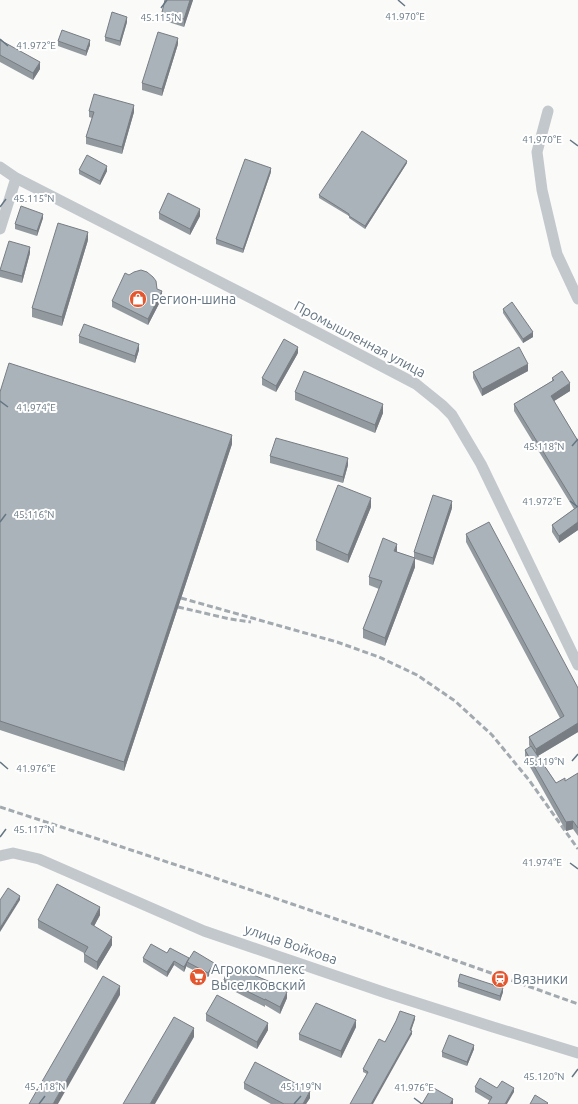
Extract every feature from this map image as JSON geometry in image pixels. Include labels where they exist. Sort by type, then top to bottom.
[{"type":"street","points":[[548,111],[537,152],[542,190],[557,254],[578,299]]},
{"type":"street","name":"Промышленная улица","points":[[0,167],[16,178],[416,384],[442,405],[452,415],[481,464],[578,665]]},
{"type":"street","points":[[0,229],[16,178]]},
{"type":"street","name":"улица Войкова","points":[[0,856],[13,853],[39,859],[204,931],[386,993],[578,1053]]},
{"type":"building","points":[[165,0],[190,0],[184,19],[162,12]]},
{"type":"building","points":[[112,12],[127,17],[120,41],[105,37]]},
{"type":"building","points":[[62,30],[90,40],[86,51],[58,41]]},
{"type":"building","points":[[158,32],[178,38],[162,89],[142,83]]},
{"type":"building","points":[[0,40],[40,62],[33,73],[0,55]]},
{"type":"building","points":[[94,94],[134,105],[122,147],[86,137],[94,112],[89,111]]},
{"type":"building","points":[[362,131],[407,161],[365,226],[319,195]]},
{"type":"building","points":[[87,155],[107,166],[100,181],[79,170]]},
{"type":"building","points":[[245,159],[271,168],[243,249],[216,239]]},
{"type":"building","points":[[168,193],[200,209],[190,229],[159,213]]},
{"type":"building","points":[[21,206],[43,214],[37,231],[15,224]]},
{"type":"building","points":[[58,223],[88,232],[62,317],[32,308]]},
{"type":"building","points":[[9,241],[30,247],[22,276],[0,270]]},
{"type":"building","points":[[141,270],[147,272],[153,277],[156,281],[157,289],[162,291],[148,319],[112,301],[125,273],[129,275]]},
{"type":"building","points":[[512,302],[533,332],[523,339],[503,309]]},
{"type":"building","points":[[84,324],[139,344],[135,356],[79,336]]},
{"type":"building","points":[[284,339],[298,347],[276,386],[262,378]]},
{"type":"building","points":[[519,347],[528,364],[482,389],[473,372]]},
{"type":"building","points":[[9,363],[232,435],[124,762],[0,721],[0,392]]},
{"type":"building","points":[[304,371],[383,404],[375,425],[295,392]]},
{"type":"building","points":[[562,371],[570,383],[551,396],[578,441],[578,522],[559,536],[552,525],[577,507],[514,404],[554,380],[552,378]]},
{"type":"building","points":[[276,438],[348,458],[343,477],[270,456]]},
{"type":"building","points":[[338,485],[371,498],[348,555],[316,541]]},
{"type":"building","points":[[433,495],[452,501],[433,558],[414,552]]},
{"type":"building","points":[[489,522],[578,688],[578,723],[536,749],[529,737],[564,716],[466,534]]},
{"type":"building","points":[[383,538],[397,544],[394,551],[415,558],[385,638],[363,629],[382,581],[369,577]]},
{"type":"building","points":[[531,746],[556,783],[565,778],[565,781],[578,773],[578,828],[573,821],[566,822],[525,750]]},
{"type":"building","points":[[57,884],[100,907],[91,924],[112,937],[97,962],[84,954],[88,947],[38,920]]},
{"type":"building","points":[[8,888],[20,896],[0,928],[0,900]]},
{"type":"building","points":[[151,944],[167,953],[170,948],[189,958],[184,967],[174,961],[167,972],[143,958]]},
{"type":"building","points":[[194,951],[214,963],[208,973],[187,962]]},
{"type":"building","points":[[229,965],[273,983],[272,984],[287,992],[280,1007],[224,980]]},
{"type":"building","points":[[460,974],[503,988],[500,996],[458,982]]},
{"type":"building","points":[[103,976],[120,986],[53,1104],[29,1104]]},
{"type":"building","points":[[217,995],[268,1023],[257,1042],[206,1014]]},
{"type":"building","points":[[316,1003],[356,1020],[341,1051],[299,1034]]},
{"type":"building","points":[[400,1011],[415,1016],[410,1030],[412,1031],[371,1104],[350,1104],[368,1072],[363,1069],[379,1039],[385,1042]]},
{"type":"building","points":[[174,1017],[194,1028],[150,1104],[123,1104]]},
{"type":"building","points":[[449,1035],[474,1045],[467,1062],[442,1052]]},
{"type":"building","points":[[255,1062],[310,1091],[303,1104],[284,1104],[244,1083]]},
{"type":"building","points":[[480,1078],[497,1088],[502,1081],[514,1088],[505,1104],[488,1104],[492,1097],[475,1087]]},
{"type":"building","points":[[432,1087],[453,1099],[450,1104],[422,1104]]},
{"type":"building","points":[[535,1095],[548,1103],[530,1104]]},
{"type":"railway","points":[[181,598],[337,642],[379,657],[417,675],[455,701],[492,735],[529,780],[578,849]]},
{"type":"railway","points":[[178,607],[230,619],[251,622]]},
{"type":"railway","points":[[0,807],[290,903],[578,1004]]},
{"type":"place","name":"Регион-шина","points":[[138,299]]},
{"type":"place","name":"Агрокомплекс Выселковский","points":[[198,977]]},
{"type":"place","name":"Вязники","points":[[500,979]]}]
